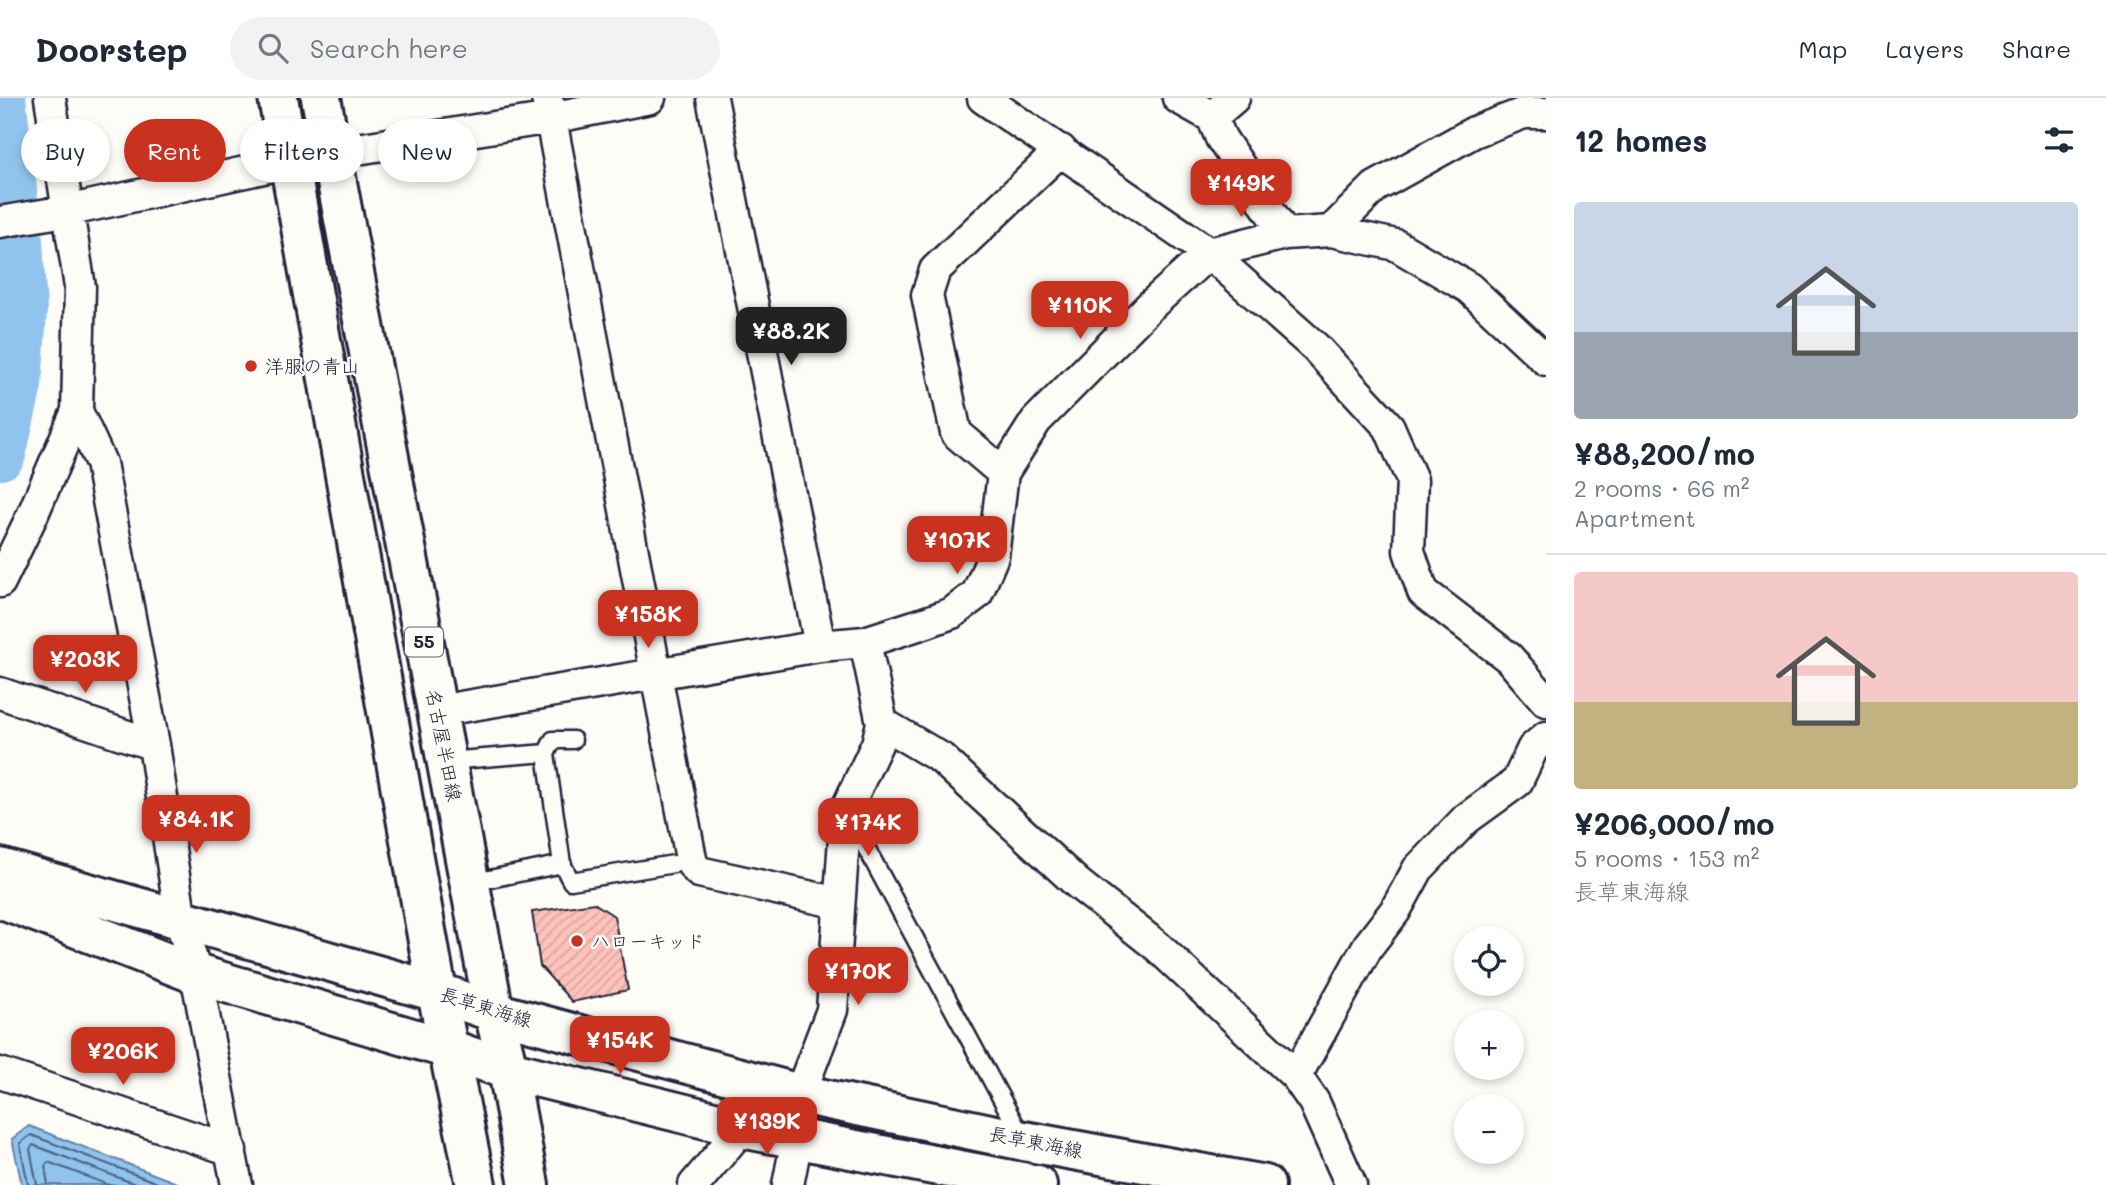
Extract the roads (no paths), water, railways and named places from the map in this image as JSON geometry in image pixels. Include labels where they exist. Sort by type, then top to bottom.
[{"type":"main road","name":"55","points":[[278,98],[282,119]]},
{"type":"main road","name":"名古屋半田線","points":[[321,98],[325,119]]},
{"type":"main road","name":"55","points":[[294,182],[437,992],[476,1185]]},
{"type":"main road","name":"名古屋半田線","points":[[337,182],[529,1185]]},
{"type":"main road","name":"長草東海線","points":[[0,868],[437,992],[494,1012],[800,1094],[1024,1141],[1265,1185]]},
{"type":"main road","points":[[0,898],[196,974],[449,1049],[508,1070],[742,1128],[1037,1185]]},
{"type":"street","points":[[0,582],[77,411],[80,287],[54,213],[50,98]]},
{"type":"street","points":[[364,146],[549,108],[650,98]]},
{"type":"street","points":[[712,98],[820,646]]},
{"type":"street","points":[[983,98],[1209,253],[1315,347],[1389,427],[1412,480],[1409,551],[1423,592],[1509,659],[1546,701]]},
{"type":"street","points":[[1178,98],[1212,117],[1221,138],[1285,234]]},
{"type":"street","points":[[1212,117],[1234,98]]},
{"type":"street","points":[[549,108],[692,864],[699,872],[839,903]]},
{"type":"street","points":[[1331,231],[1375,187],[1474,132],[1524,113],[1546,113]]},
{"type":"street","points":[[1003,472],[956,433],[927,295],[936,270],[1061,150]]},
{"type":"street","points":[[0,222],[240,174]]},
{"type":"street","points":[[437,711],[820,646],[865,642],[952,613],[977,594],[993,556],[1003,472],[1036,421],[1149,307],[1209,253],[1285,234],[1331,231],[1396,245],[1469,288],[1546,360]]},
{"type":"street","points":[[77,411],[101,463],[154,745],[181,920],[196,974],[237,1185]]},
{"type":"street","points":[[800,1094],[832,1010],[846,810],[877,744],[882,723],[865,642]]},
{"type":"street","points":[[0,692],[154,745]]},
{"type":"street","points":[[882,723],[941,758],[1077,883],[1158,947],[1296,1076],[1314,1102],[1351,1185]]},
{"type":"street","points":[[1296,1076],[1368,946],[1395,911],[1418,869],[1466,819],[1517,782],[1533,748],[1546,737]]},
{"type":"street","points":[[0,1073],[230,1150]]},
{"type":"street","points":[[694,1185],[742,1128]]},
{"type":"street","points":[[788,1185],[797,1139]]},
{"type":"lane","points":[[573,740],[552,740],[546,754],[563,864],[571,881],[674,864]]},
{"type":"lane","points":[[447,761],[546,753]]},
{"type":"lane","points":[[846,810],[1024,1141]]},
{"type":"lane","points":[[470,883],[563,864]]},
{"type":"water","points":[[29,1126],[182,1185],[22,1185],[12,1139]]},
{"type":"waterway","points":[[0,98],[17,241],[21,311],[16,385],[0,454]]},
{"type":"place","name":"洋服の青山","points":[[251,366]]},
{"type":"place","name":"ハローキッド","points":[[577,941]]}]
